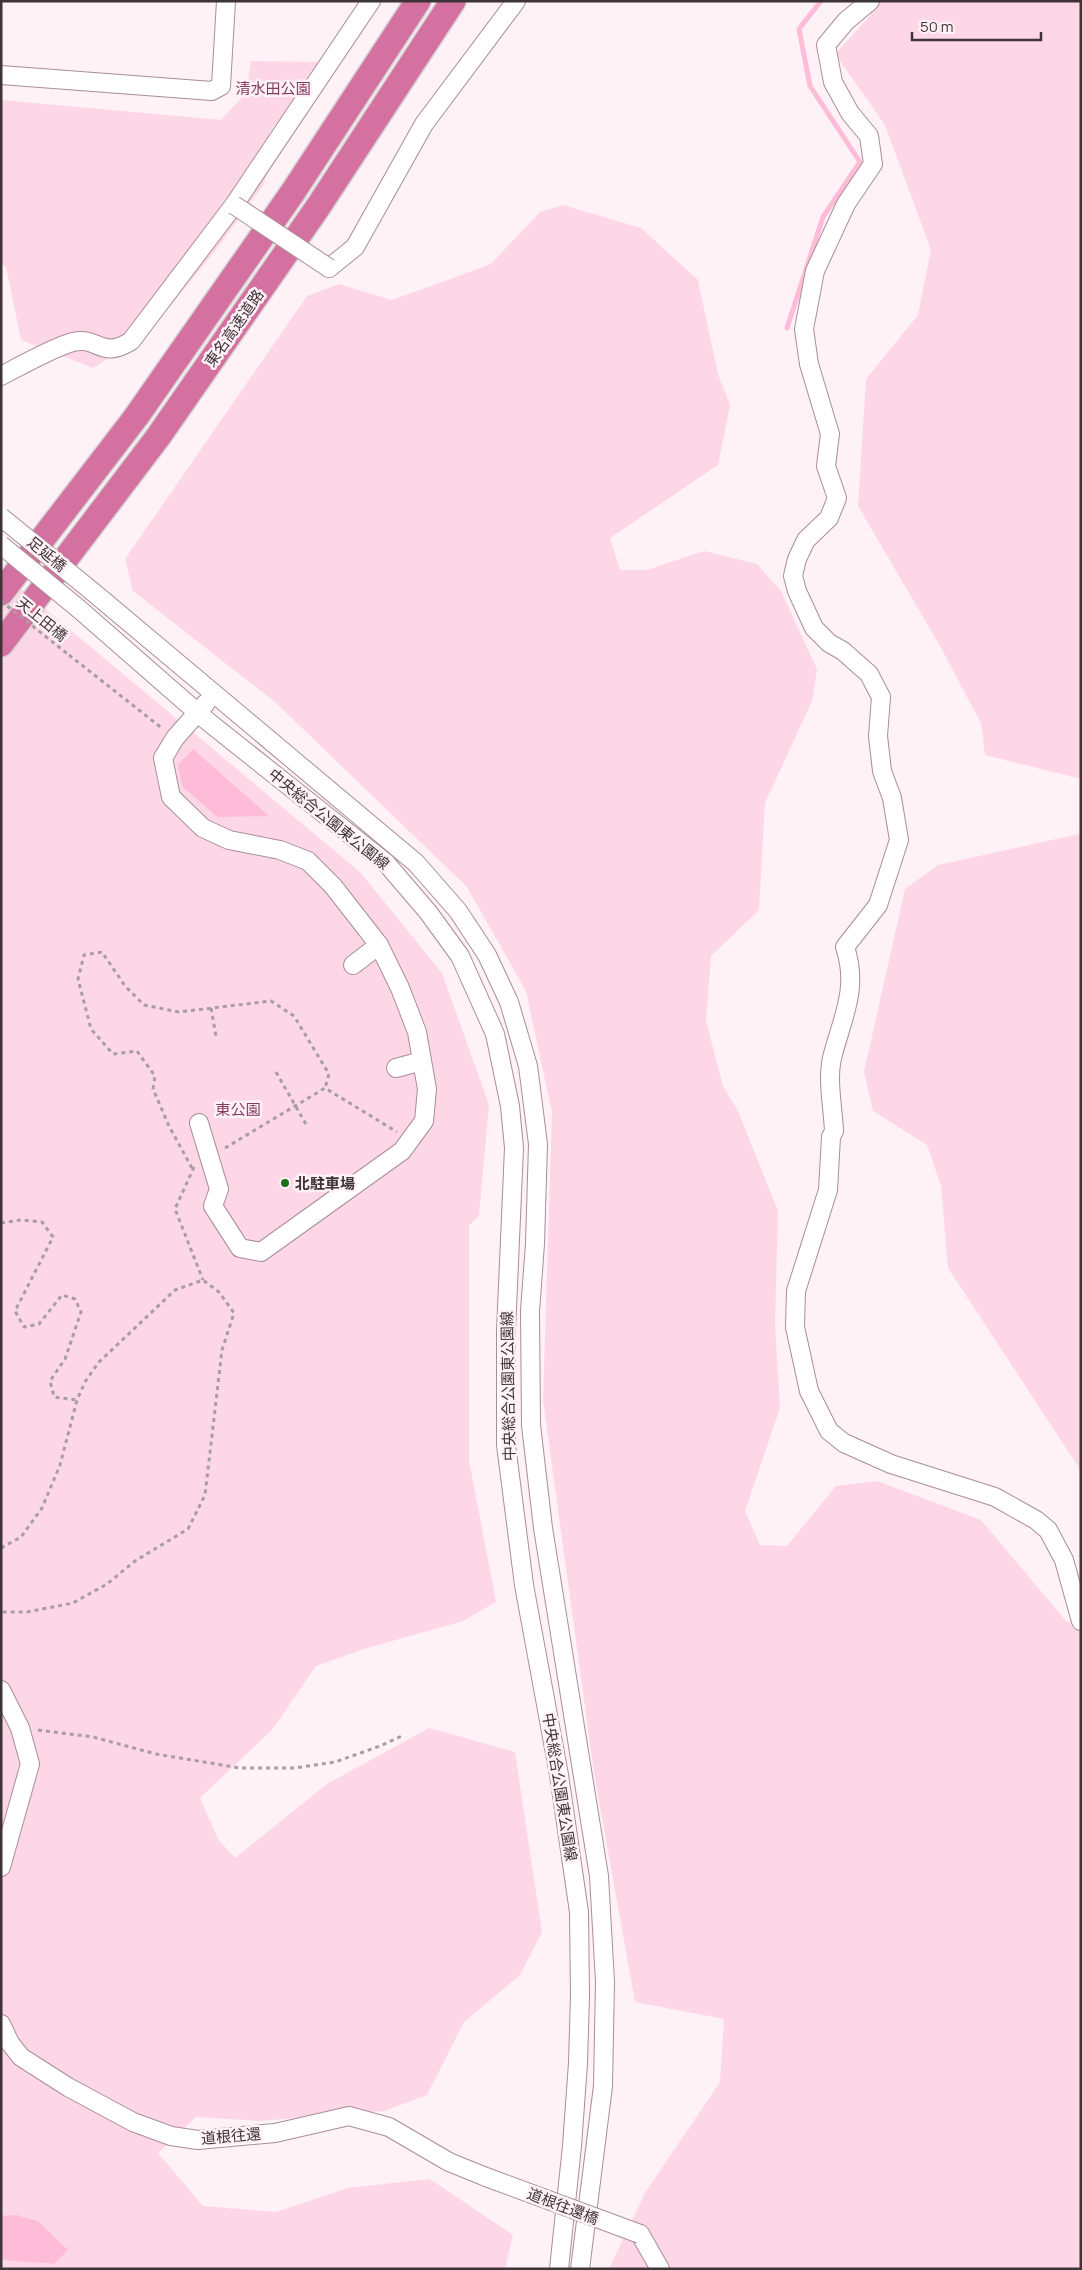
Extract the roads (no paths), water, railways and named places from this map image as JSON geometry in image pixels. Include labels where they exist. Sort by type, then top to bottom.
[{"type":"highway","name":"東名高速道路","points":[[1,593],[136,417],[294,192],[418,1]]},
{"type":"highway","name":"東名高速道路","points":[[1,644],[158,437],[318,208],[453,1]]},
{"type":"street","points":[[1,75],[212,90],[221,86],[226,1]]},
{"type":"street","points":[[1,376],[71,342],[85,340],[104,349],[119,348],[132,341],[234,204],[371,1]]},
{"type":"street","points":[[234,204],[329,268],[355,247],[424,124],[516,1]]},
{"type":"street","points":[[870,1],[846,21],[826,45],[833,82],[850,113],[868,136],[873,164],[846,204],[815,271],[804,328],[809,364],[830,434],[826,466],[837,498],[829,518],[806,540],[797,559],[793,576],[797,591],[814,628],[829,643],[843,651],[869,674],[882,697],[878,736],[882,771],[892,798],[899,840],[878,905],[845,947],[849,961],[851,992],[846,1016],[832,1060],[834,1131],[831,1137],[828,1190],[796,1291],[795,1327],[809,1391],[829,1431],[844,1443],[884,1461],[995,1497],[1036,1520],[1048,1530],[1064,1560],[1081,1621]]},
{"type":"street","name":"足延橋","points":[[1,517],[416,863],[458,911],[487,955],[509,1002],[528,1066],[538,1144],[535,1244],[530,1311],[531,1425],[543,1528],[599,1876],[605,1982],[603,2086],[580,2269]]},
{"type":"street","name":"足延橋","points":[[1,545],[154,674]]},
{"type":"street","name":"中央総合公園東公園線","points":[[154,674],[306,800],[386,863],[428,912],[460,956],[495,1034],[510,1106],[514,1148],[506,1331],[506,1445],[524,1585],[559,1775],[580,1912],[578,2063],[564,2237],[558,2269]]},
{"type":"street","points":[[199,1123],[210,1158],[226,1191],[213,1206],[240,1248],[261,1252],[402,1151],[424,1121],[427,1089],[417,1032],[400,988],[379,945],[333,886],[308,861],[280,850],[230,840],[204,828],[171,797],[163,758],[174,738],[214,693]]},
{"type":"street","points":[[353,965],[379,945]]},
{"type":"street","points":[[396,1068],[422,1061]]},
{"type":"street","points":[[1,1690],[20,1728],[30,1764],[1,1867]]},
{"type":"street","name":"道根往還","points":[[1,2024],[10,2043],[21,2058],[68,2088],[133,2122],[171,2136],[198,2140],[275,2132],[349,2116],[389,2127],[448,2162],[486,2177]]},
{"type":"street","name":"道根往還橋","points":[[486,2177],[640,2234],[660,2269]]},
{"type":"waterway","points":[[787,328],[823,217],[860,162],[810,86],[799,29],[821,1]]},
{"type":"place","name":"北駐車場","points":[[285,1183]]},
{"type":"park label","name":"清水田公園","points":[[273,88]]},
{"type":"park label","name":"東公園","points":[[238,1109]]}]
